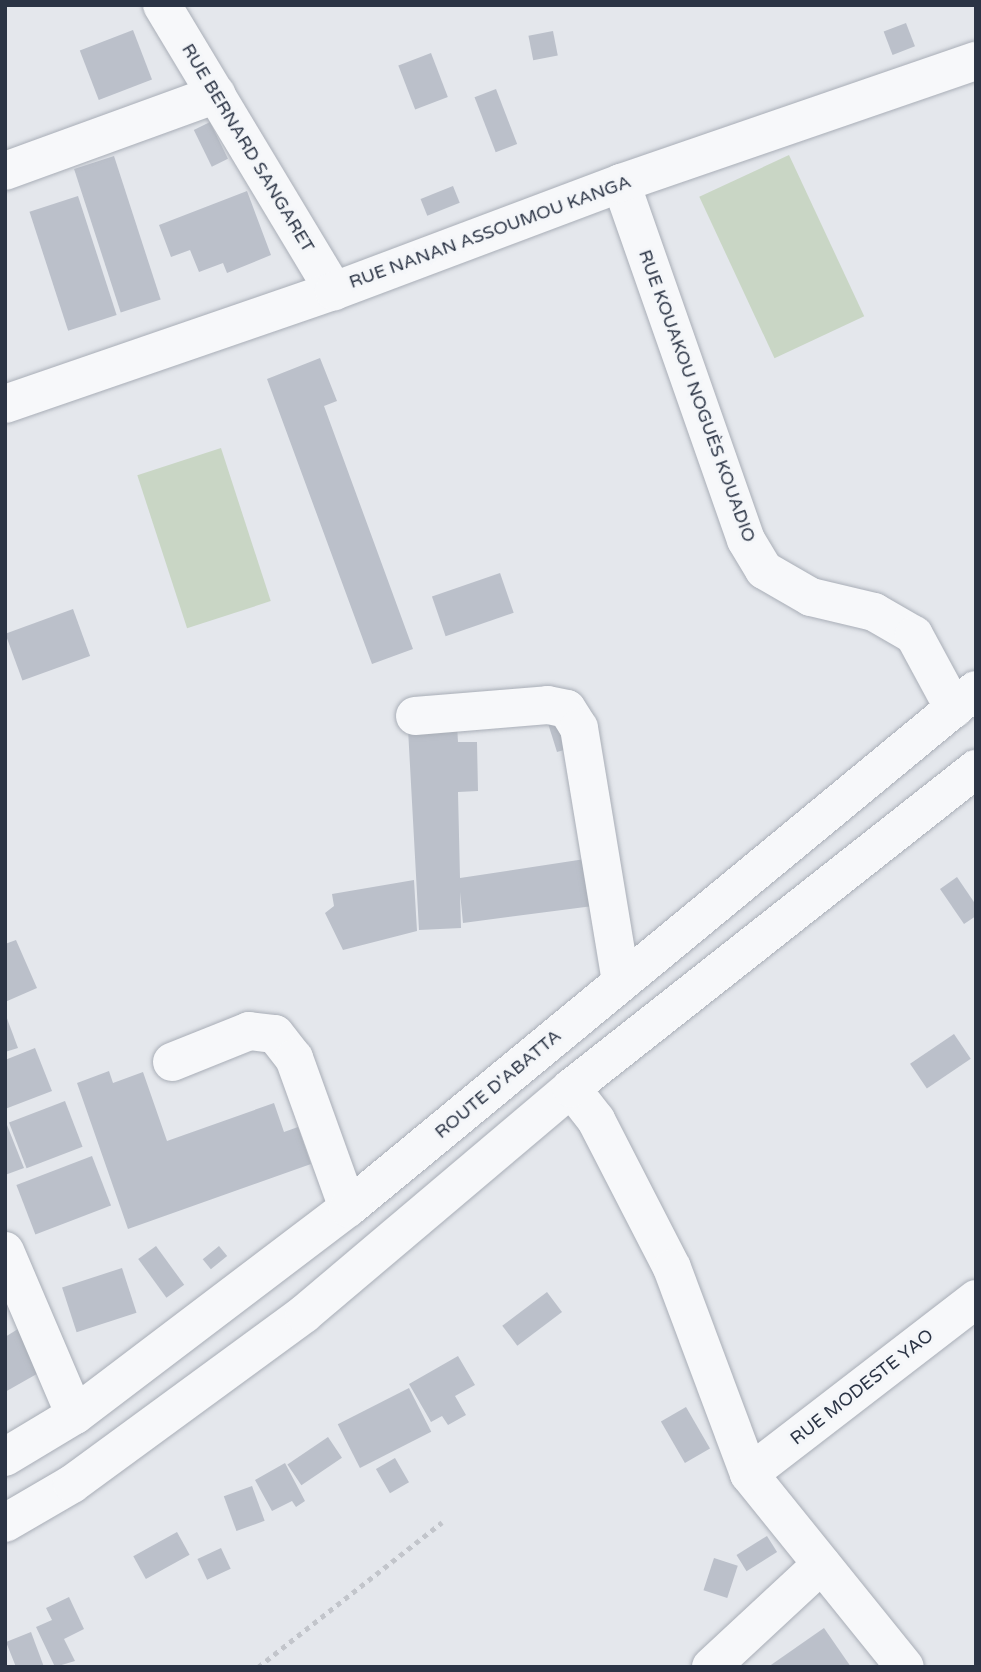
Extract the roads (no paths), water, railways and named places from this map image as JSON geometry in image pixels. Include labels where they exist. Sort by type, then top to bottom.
[{"type":"street","name":"RUE BERNARD SANGARET","points":[[162,5],[334,291]]},
{"type":"street","name":"RUE NANAN ASSOUMOU KANGA","points":[[5,404],[334,291],[621,183],[976,61]]},
{"type":"street","points":[[5,170],[216,94]]},
{"type":"street","name":"RUE KOUAKOU NOGUÈS KOUADIO","points":[[621,183],[746,540],[764,570],[811,597],[874,612],[914,635],[965,699]]},
{"type":"street","name":"ROUTE D'ABATTA","points":[[5,1458],[75,1415],[348,1208],[965,699]]},
{"type":"street","points":[[415,716],[548,705],[567,709],[579,728],[621,982]]},
{"type":"street","points":[[5,1523],[72,1484],[304,1314],[571,1088],[976,769]]},
{"type":"street","points":[[172,1062],[250,1031],[275,1034],[294,1058],[348,1208]]},
{"type":"street","points":[[571,1088],[596,1120],[673,1268],[749,1474],[905,1667]]},
{"type":"street","points":[[5,1251],[15,1300],[75,1415]]},
{"type":"street","name":"RUE MODESTE YAO","points":[[749,1474],[976,1299]]},
{"type":"street","points":[[711,1667],[822,1564]]}]
